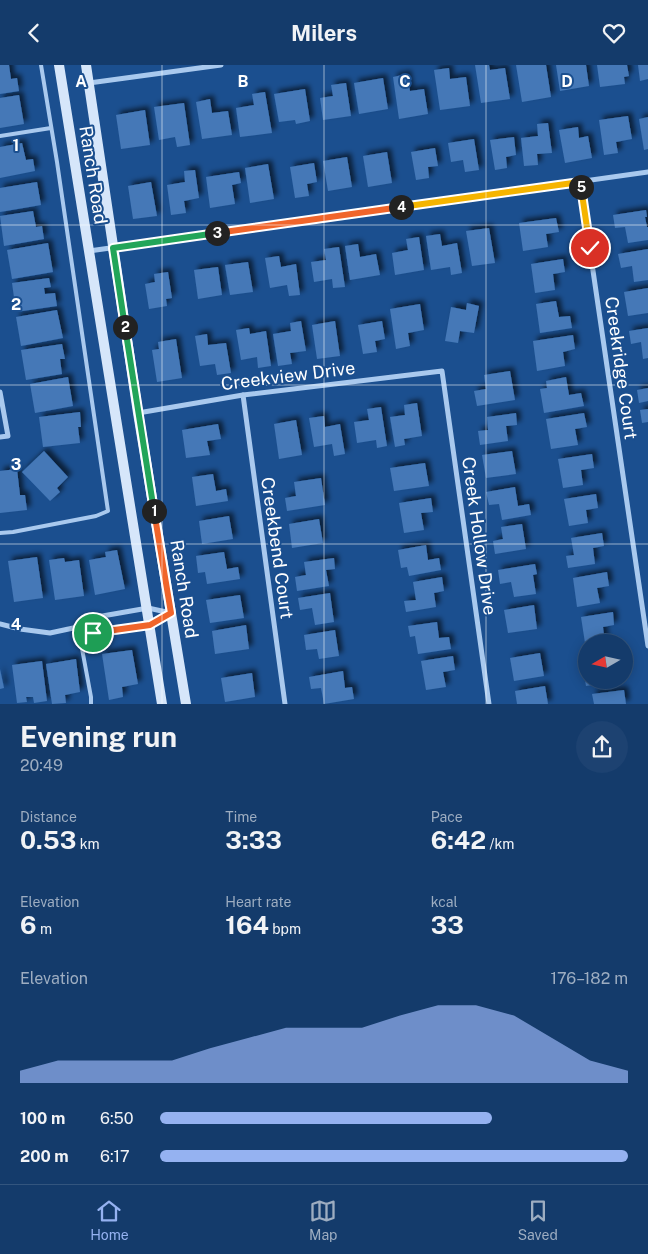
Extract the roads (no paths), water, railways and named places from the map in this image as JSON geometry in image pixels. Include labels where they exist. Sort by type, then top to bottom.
[{"type":"main road","name":"Ranch Road","points":[[59,65],[162,704]]},
{"type":"main road","name":"Ranch Road","points":[[86,65],[138,413],[186,704]]},
{"type":"street","points":[[89,83],[221,65]]},
{"type":"street","points":[[89,251],[648,171]]},
{"type":"street","name":"Creekridge Court","points":[[580,182],[648,646]]},
{"type":"street","name":"Creekview Drive","points":[[138,413],[243,395],[442,371]]},
{"type":"street","name":"Creek Hollow Drive","points":[[442,371],[488,704]]},
{"type":"street","points":[[0,392],[8,436],[0,437]]},
{"type":"street","name":"Creekbend Court","points":[[243,395],[285,704]]},
{"type":"street","points":[[0,624],[50,633],[78,627],[91,618],[148,608],[171,613]]},
{"type":"street","points":[[78,627],[93,633],[150,625],[171,613]]},
{"type":"lane","points":[[0,533],[13,533],[96,516],[108,511],[41,65]]},
{"type":"lane","points":[[0,136],[51,127]]},
{"type":"lane","points":[[78,627],[91,704]]}]
